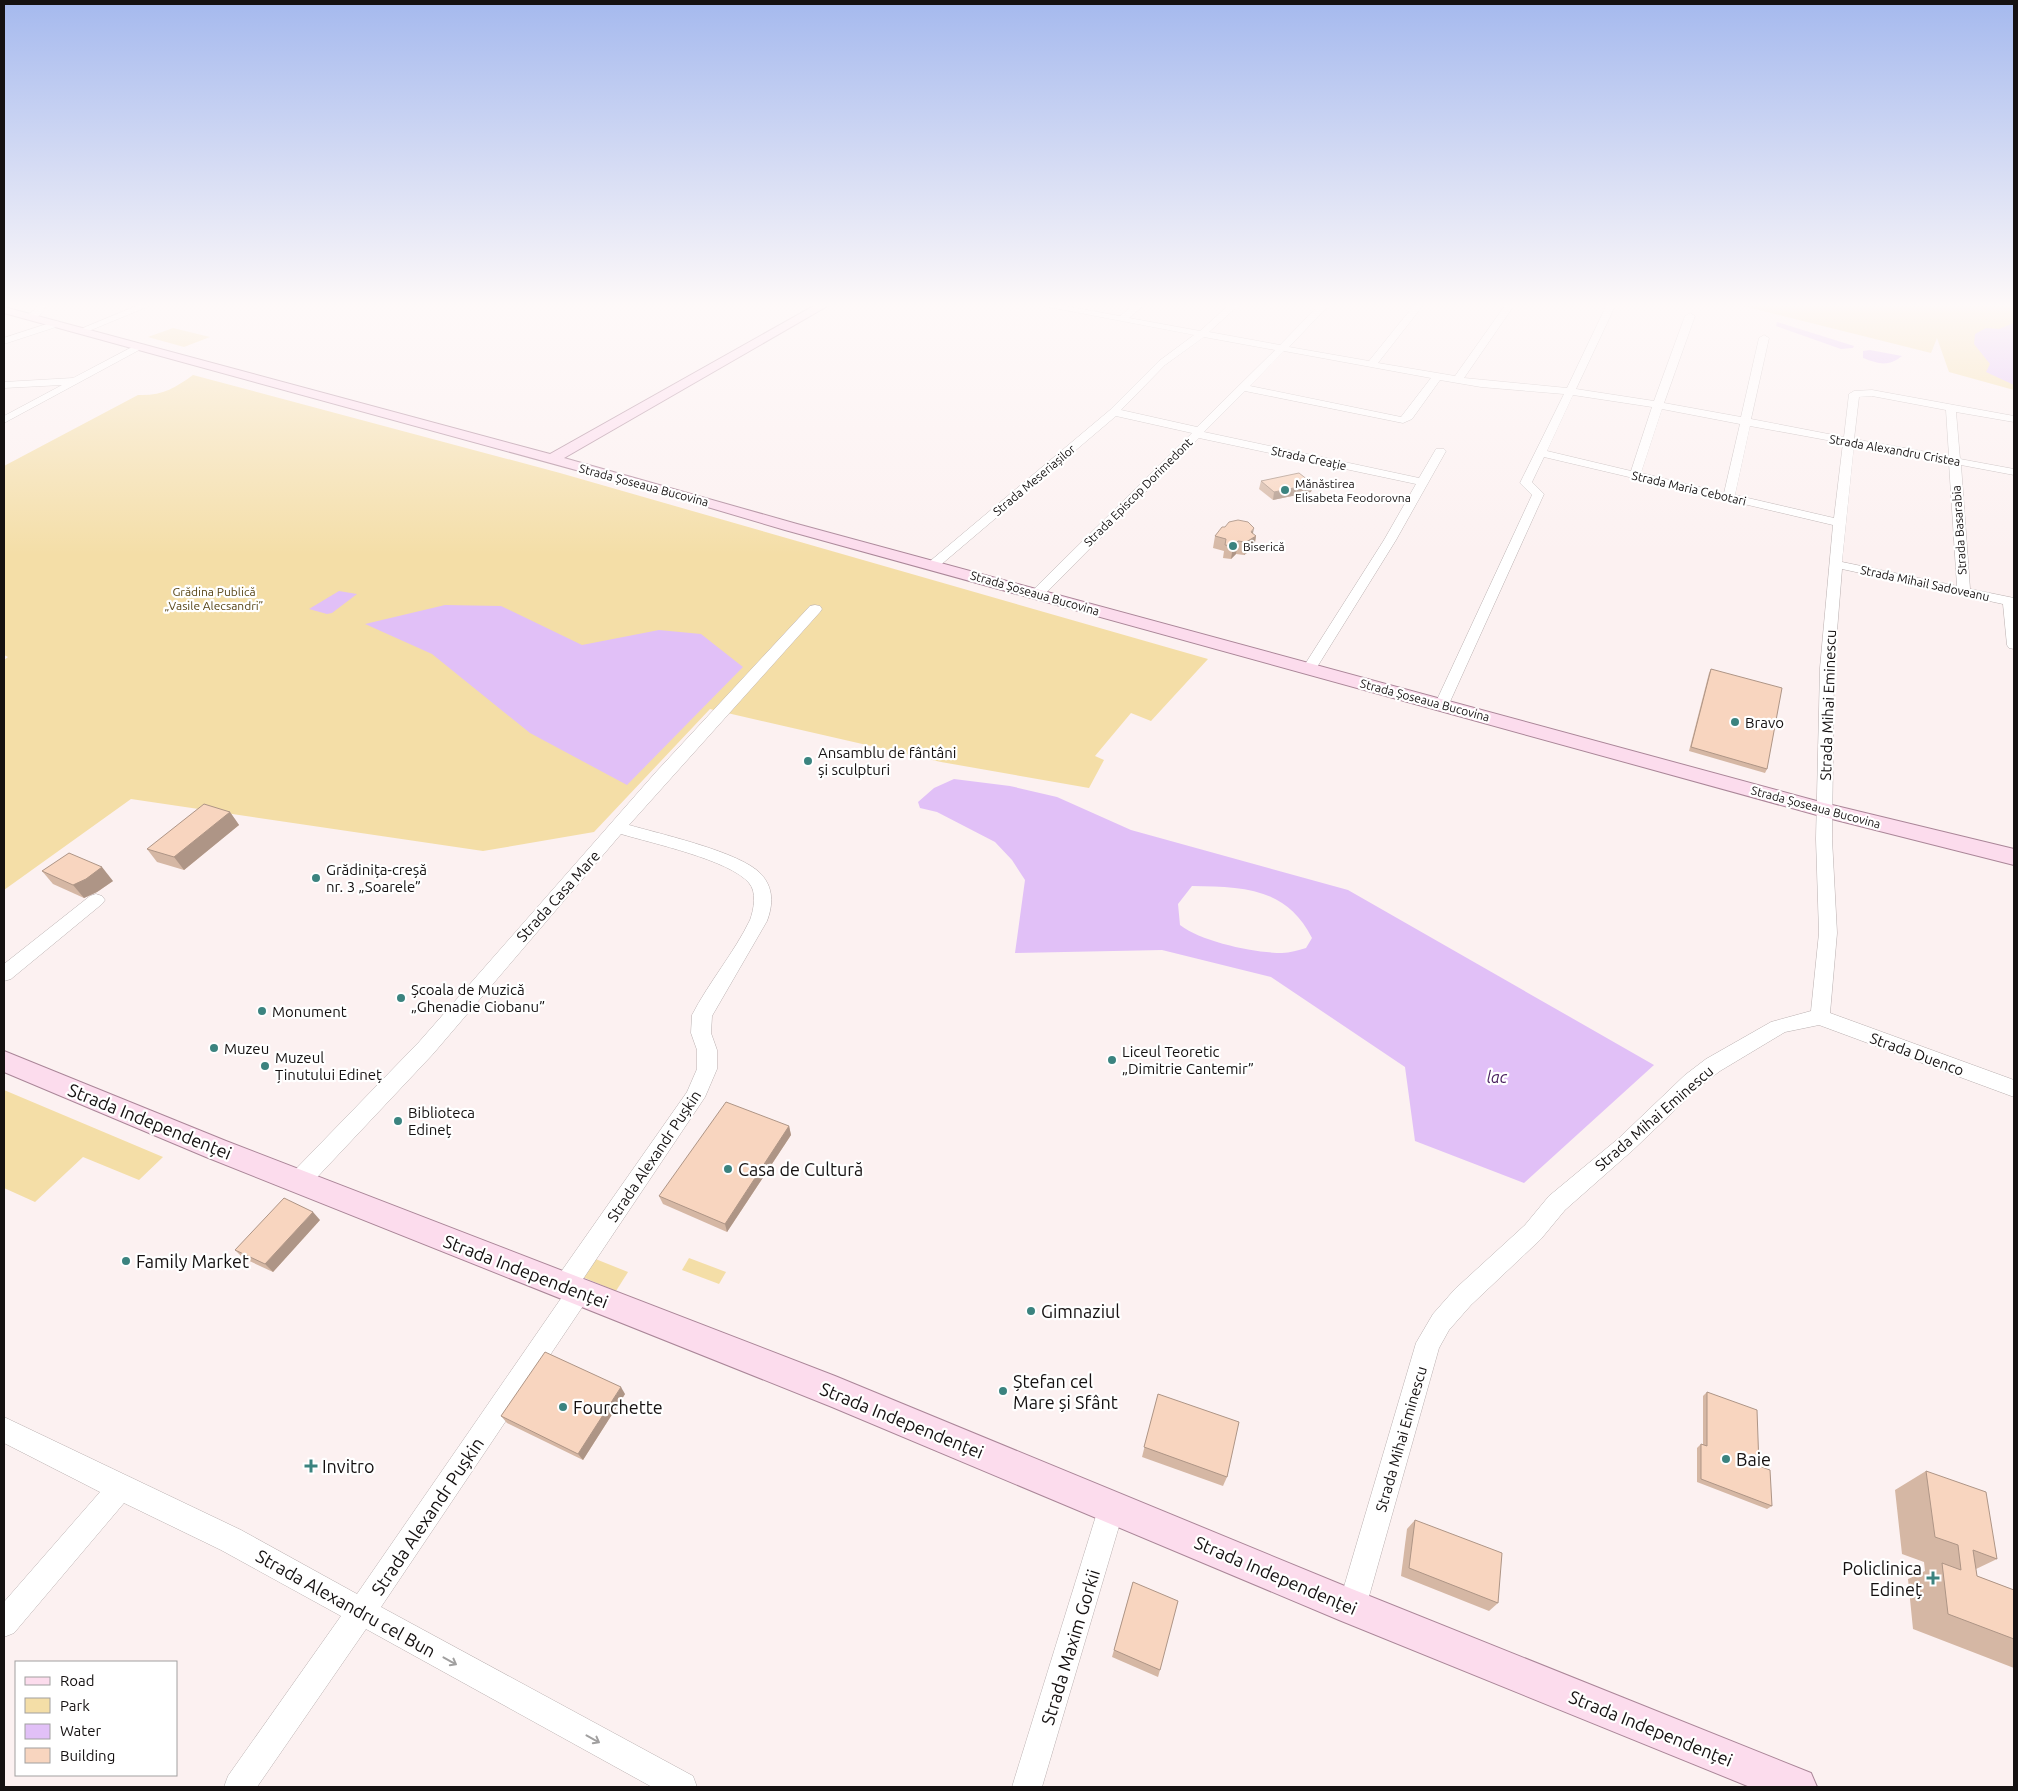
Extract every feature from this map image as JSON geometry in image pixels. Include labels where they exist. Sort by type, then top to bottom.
[{"type":"main road","name":"Strada Șoseaua Bucovina","points":[[286,388],[1824,810],[2014,857]]},
{"type":"main road","points":[[551,460],[679,388]]},
{"type":"main road","name":"Strada Independenței","points":[[4,1060],[299,1181],[835,1392],[1352,1607],[1797,1787]]},
{"type":"street","points":[[4,420],[64,388]]},
{"type":"street","name":"Strada Meseriașilor","points":[[933,565],[1114,412],[1138,388]]},
{"type":"street","points":[[1243,388],[1398,420],[1408,418],[1429,388]]},
{"type":"street","name":"Strada Episcop Dorimedont","points":[[1038,594],[1243,388]]},
{"type":"street","name":"Strada Alexandru Cristea","points":[[1534,388],[1569,390],[1658,405],[2014,472]]},
{"type":"street","points":[[1635,475],[1664,388]]},
{"type":"street","points":[[1729,497],[1754,388]]},
{"type":"street","points":[[1442,704],[1538,494],[1526,483],[1569,390]]},
{"type":"street","name":"Strada Mihai Eminescu","points":[[1352,1607],[1428,1343],[1442,1322],[1463,1297],[1533,1232],[1557,1203],[1626,1144],[1692,1081],[1713,1065],[1778,1027],[1796,1021],[1820,1017],[1828,933],[1824,810],[1827,668],[1839,523],[1854,397],[1858,393],[1872,393],[1951,409],[2014,419]]},
{"type":"street","name":"Strada Basarabia","points":[[1951,409],[1964,591]]},
{"type":"street","name":"Strada Creație","points":[[1114,412],[1197,433],[1423,482]]},
{"type":"street","points":[[1309,669],[1390,540],[1440,451]]},
{"type":"street","name":"Strada Maria Cebotari","points":[[1540,453],[1839,523]]},
{"type":"street","name":"Strada Mihail Sadoveanu","points":[[1836,564],[2012,602]]},
{"type":"street","points":[[2012,602],[2014,645]]},
{"type":"street","name":"Strada Casa Mare","points":[[299,1181],[426,1048],[669,769],[815,609]]},
{"type":"street","name":"Strada Alexandr Pușkin","points":[[239,1787],[361,1612],[703,1082],[707,1069],[707,1050],[701,1033],[702,1015],[758,921],[764,906],[762,892],[755,879],[746,870],[698,851],[618,827]]},
{"type":"street","points":[[4,974],[96,900]]},
{"type":"street","name":"Strada Duenco","points":[[1820,1017],[2014,1090]]},
{"type":"street","name":"Strada Alexandru cel Bun","points":[[4,1430],[120,1488],[231,1540],[682,1787]]},
{"type":"street","points":[[4,1623],[120,1488]]},
{"type":"street","name":"Strada Maxim Gorkii","points":[[1027,1787],[1112,1506]]},
{"type":"green space","name":"Grădina Publică „Vasile Alecsandri”","points":[[173,388],[240,388],[560,473],[1208,659],[1151,721],[1131,713],[1095,756],[1104,760],[1089,788],[941,762],[710,709],[594,832],[483,851],[131,799],[4,890],[4,660],[8,657],[4,655],[4,466],[138,395],[161,393]]},
{"type":"green space","points":[[4,1090],[163,1157],[139,1180],[83,1157],[35,1202],[4,1188]]},
{"type":"green space","points":[[593,1258],[628,1272],[616,1291],[580,1276]]},
{"type":"green space","points":[[689,1258],[726,1272],[719,1284],[682,1270]]},
{"type":"water","points":[[339,591],[357,594],[332,613],[327,614],[309,609]]},
{"type":"water","points":[[445,605],[501,606],[582,645],[659,630],[701,634],[743,667],[627,785],[530,733],[432,654],[365,624]]},
{"type":"water","name":"lac","points":[[954,779],[1010,786],[1057,797],[1131,830],[1348,890],[1654,1065],[1524,1183],[1415,1141],[1405,1067],[1271,977],[1162,950],[1015,953],[1025,880],[1012,860],[995,842],[937,812],[920,808],[918,802],[934,788]],"holes":[[[1192,886],[1246,889],[1276,899],[1289,908],[1301,921],[1312,938],[1306,948],[1282,953],[1244,949],[1201,937],[1180,925],[1178,904]]]},
{"type":"building","points":[[1299,473],[1313,484],[1274,492],[1261,481]]},
{"type":"building","points":[[1238,520],[1248,522],[1254,528],[1251,532],[1256,536],[1246,542],[1238,541],[1233,546],[1225,545],[1226,539],[1215,536],[1229,522]]},
{"type":"building","name":"Bravo","points":[[1711,669],[1782,688],[1767,769],[1691,747]]},
{"type":"building","points":[[204,804],[230,812],[174,857],[147,849]]},
{"type":"building","points":[[69,853],[102,867],[86,879],[73,885],[42,871]]},
{"type":"building","name":"Casa de Cultură","points":[[726,1102],[789,1126],[725,1224],[659,1196]]},
{"type":"building","points":[[284,1198],[313,1212],[265,1264],[235,1250]]},
{"type":"building","name":"Fourchette","points":[[545,1352],[621,1387],[578,1454],[501,1416]]},
{"type":"building","name":"Baie","points":[[1707,1392],[1757,1410],[1759,1466],[1770,1470],[1772,1506],[1701,1479],[1701,1444],[1707,1446]]},
{"type":"building","points":[[1158,1394],[1239,1422],[1227,1477],[1144,1447]]},
{"type":"building","points":[[1926,1471],[1986,1492],[1997,1559],[1973,1550],[1977,1576],[2014,1590],[2014,1639],[1948,1614],[1942,1563],[1961,1570],[1958,1545],[1935,1537]]},
{"type":"building","points":[[1415,1520],[1502,1553],[1498,1603],[1409,1568]]},
{"type":"building","points":[[1133,1582],[1178,1601],[1160,1670],[1114,1650]]},
{"type":"place","name":"Mănăstirea Elisabeta Feodorovna","points":[[1285,490]]},
{"type":"place","name":"Biserică","points":[[1233,546]]},
{"type":"place","name":"Bravo","points":[[1735,722]]},
{"type":"place","name":"Ansamblu de fântâni și sculpturi","points":[[808,761]]},
{"type":"place","name":"Grădinița-creșă nr. 3 „Soarele”","points":[[316,878]]},
{"type":"place","name":"Școala de Muzică „Ghenadie Ciobanu”","points":[[401,998]]},
{"type":"place","name":"Monument","points":[[262,1011]]},
{"type":"place","name":"Muzeu","points":[[214,1048]]},
{"type":"place","name":"Liceul Teoretic „Dimitrie Cantemir”","points":[[1112,1060]]},
{"type":"place","name":"Muzeul Ținutului Edineț","points":[[265,1066]]},
{"type":"place","name":"Biblioteca Edineț","points":[[398,1121]]},
{"type":"place","name":"Casa de Cultură","points":[[728,1169]]},
{"type":"place","name":"Family Market","points":[[126,1261]]},
{"type":"place","name":"Gimnaziul","points":[[1031,1311]]},
{"type":"place","name":"Ștefan cel Mare și Sfânt","points":[[1003,1391]]},
{"type":"place","name":"Fourchette","points":[[563,1407]]},
{"type":"place","name":"Baie","points":[[1726,1459]]},
{"type":"place","name":"Invitro","points":[[311,1466]]},
{"type":"place","name":"Policlinica Edineț","points":[[1933,1578]]}]
